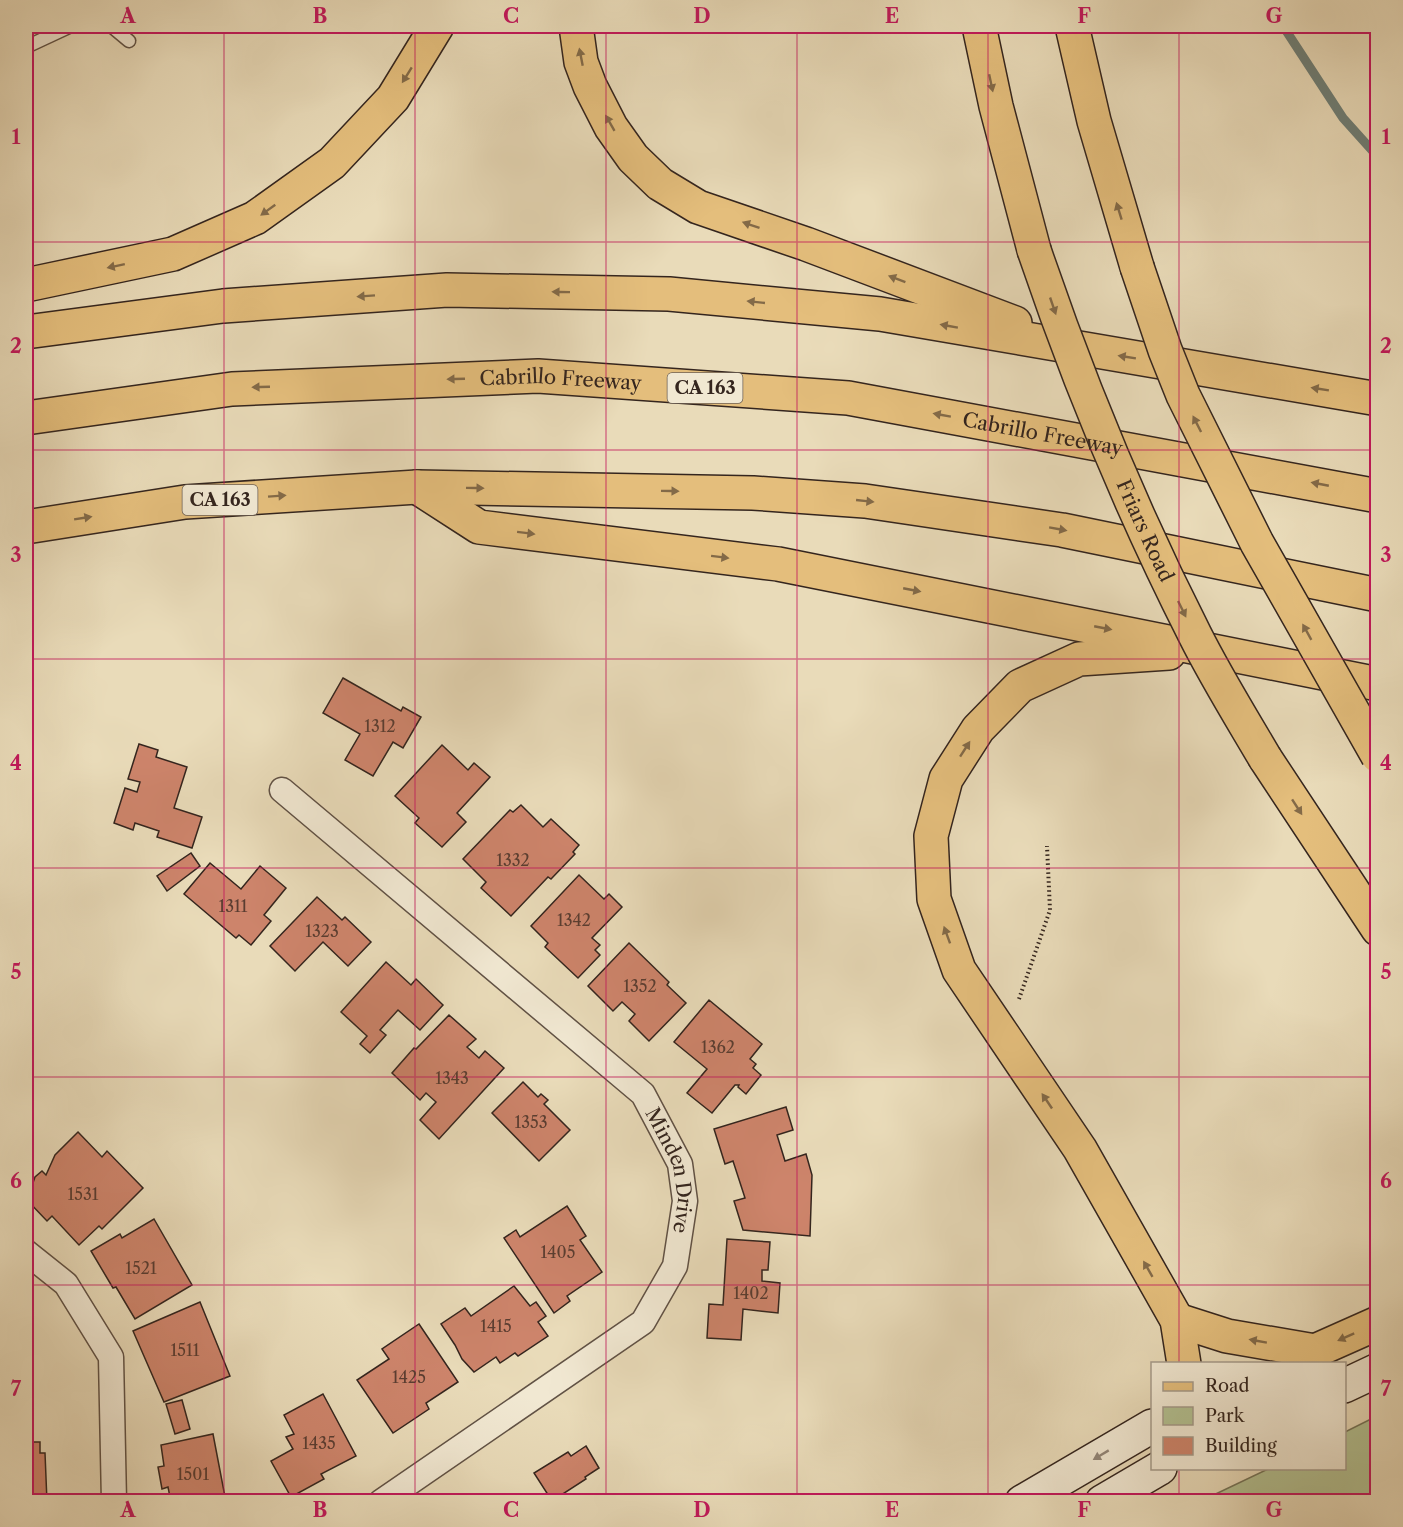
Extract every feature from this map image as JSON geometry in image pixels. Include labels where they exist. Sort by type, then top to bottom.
[{"type":"main road","points":[[26,285],[173,254],[255,219],[340,155],[393,98],[437,26]]},
{"type":"main road","points":[[576,26],[581,62],[590,86],[611,127],[633,158],[660,184],[698,207],[806,244],[1089,351]]},
{"type":"main road","name":"Friars Road","points":[[979,26],[1002,129],[1034,250],[1079,379],[1122,484],[1196,637],[1265,758],[1377,928]]},
{"type":"main road","points":[[1072,26],[1094,121],[1137,267],[1183,395],[1257,543],[1377,756]]},
{"type":"main road","points":[[26,332],[223,306],[447,290],[669,294],[880,314],[1377,399]]},
{"type":"main road","name":"Cabrillo Freeway","points":[[26,418],[232,389],[538,376],[848,398],[1377,496]]},
{"type":"main road","points":[[417,487],[479,527],[778,564],[1377,684]]},
{"type":"main road","name":"CA 163","points":[[26,527],[185,502],[417,487],[753,493],[865,501],[1062,530],[1377,595]]},
{"type":"main road","points":[[1184,1362],[1177,1320],[1080,1149],[959,970],[934,899],[931,837],[946,779],[978,729],[1020,686],[1079,659],[1213,650]]},
{"type":"main road","points":[[1177,1320],[1301,1357],[1377,1323]]},
{"type":"main road","points":[[1346,1385],[1377,1370]]},
{"type":"main road","points":[[1022,1502],[1151,1427]]},
{"type":"main road","points":[[1102,1502],[1157,1470]]},
{"type":"street","name":"Minden Drive","points":[[282,790],[643,1094],[680,1164],[685,1202],[675,1266],[643,1322],[381,1502]]},
{"type":"street","points":[[26,1252],[66,1284],[111,1357],[114,1502]]},
{"type":"lane","points":[[26,47],[71,26]]},
{"type":"lane","points":[[111,26],[129,41]]},
{"type":"path","points":[[1016,1009],[1050,910],[1047,846]]},
{"type":"green space","points":[[1377,1416],[1377,1501],[1201,1501],[1266,1470],[1346,1470],[1346,1432]]},
{"type":"building","points":[[343,678],[401,711],[403,707],[421,717],[403,748],[393,742],[373,776],[345,760],[360,734],[323,713]]},
{"type":"building","points":[[139,744],[158,750],[156,757],[187,767],[174,808],[202,817],[192,848],[157,837],[159,831],[135,823],[133,830],[114,823],[125,788],[137,792],[140,782],[128,779]]},
{"type":"building","points":[[442,745],[468,770],[474,763],[490,777],[457,813],[466,822],[442,847],[415,823],[419,818],[395,796]]},
{"type":"building","points":[[521,805],[543,827],[551,819],[579,845],[573,852],[575,854],[551,879],[548,877],[511,916],[481,888],[486,882],[463,859],[510,810],[513,812]]},
{"type":"building","points":[[191,853],[200,866],[167,891],[157,876]]},
{"type":"building","points":[[210,863],[241,889],[260,866],[286,888],[264,915],[271,921],[251,945],[239,935],[236,938],[184,894]]},
{"type":"building","points":[[579,875],[604,899],[609,894],[622,907],[592,938],[600,945],[595,950],[600,955],[578,978],[545,947],[548,943],[531,926]]},
{"type":"building","points":[[317,897],[342,920],[345,917],[371,942],[348,966],[323,942],[295,971],[270,946]]},
{"type":"building","points":[[629,943],[669,982],[667,985],[686,1003],[649,1041],[629,1021],[635,1014],[622,1002],[613,1011],[588,986]]},
{"type":"building","points":[[386,962],[411,985],[416,979],[443,1005],[420,1030],[398,1010],[380,1030],[386,1035],[370,1053],[360,1044],[367,1036],[341,1012]]},
{"type":"building","points":[[709,1000],[762,1044],[750,1059],[756,1064],[753,1068],[761,1075],[746,1094],[738,1087],[739,1085],[735,1085],[712,1113],[687,1093],[707,1069],[674,1042]]},
{"type":"building","points":[[449,1015],[476,1039],[467,1047],[479,1058],[485,1051],[504,1068],[439,1139],[420,1120],[436,1102],[426,1093],[420,1100],[392,1073],[414,1048],[416,1049]]},
{"type":"building","points":[[523,1082],[538,1097],[541,1094],[548,1100],[544,1104],[570,1130],[539,1161],[492,1113]]},
{"type":"building","points":[[26,1107],[30,1109],[26,1126]]},
{"type":"building","points":[[786,1107],[793,1130],[777,1135],[785,1161],[806,1154],[812,1175],[810,1236],[743,1230],[734,1201],[745,1198],[733,1161],[725,1164],[714,1129]]},
{"type":"building","points":[[78,1132],[102,1157],[107,1151],[143,1188],[102,1229],[99,1226],[79,1245],[52,1216],[47,1221],[27,1200],[35,1177],[42,1171],[46,1175],[55,1155]]},
{"type":"building","points":[[567,1206],[586,1236],[580,1240],[602,1272],[567,1296],[570,1301],[554,1313],[504,1238],[516,1230],[520,1237]]},
{"type":"building","points":[[154,1219],[192,1285],[135,1319],[91,1251],[120,1234],[122,1238]]},
{"type":"building","points":[[727,1239],[770,1242],[768,1270],[762,1270],[762,1281],[780,1283],[778,1313],[743,1309],[741,1340],[707,1338],[709,1304],[723,1305]]},
{"type":"building","points":[[514,1286],[530,1306],[536,1302],[546,1316],[538,1322],[548,1336],[518,1356],[515,1353],[500,1363],[496,1357],[474,1372],[462,1359],[441,1324],[465,1308],[471,1316]]},
{"type":"building","points":[[200,1302],[230,1376],[164,1402],[133,1331]]},
{"type":"building","points":[[419,1324],[458,1382],[426,1403],[429,1409],[393,1433],[357,1380],[389,1359],[382,1349]]},
{"type":"building","points":[[323,1394],[356,1456],[321,1474],[324,1479],[291,1497],[271,1461],[293,1449],[286,1437],[294,1434],[284,1415]]},
{"type":"building","points":[[182,1400],[190,1429],[175,1434],[166,1404]]},
{"type":"building","points":[[213,1434],[226,1502],[171,1502],[168,1487],[162,1489],[158,1467],[164,1466],[161,1445]]},
{"type":"building","points":[[26,1442],[40,1442],[40,1453],[45,1453],[47,1502],[26,1502]]},
{"type":"building","points":[[586,1446],[599,1468],[552,1501],[534,1473],[568,1452],[571,1456]]},
{"type":"waterway","points":[[1283,26],[1343,118],[1378,157]]}]
